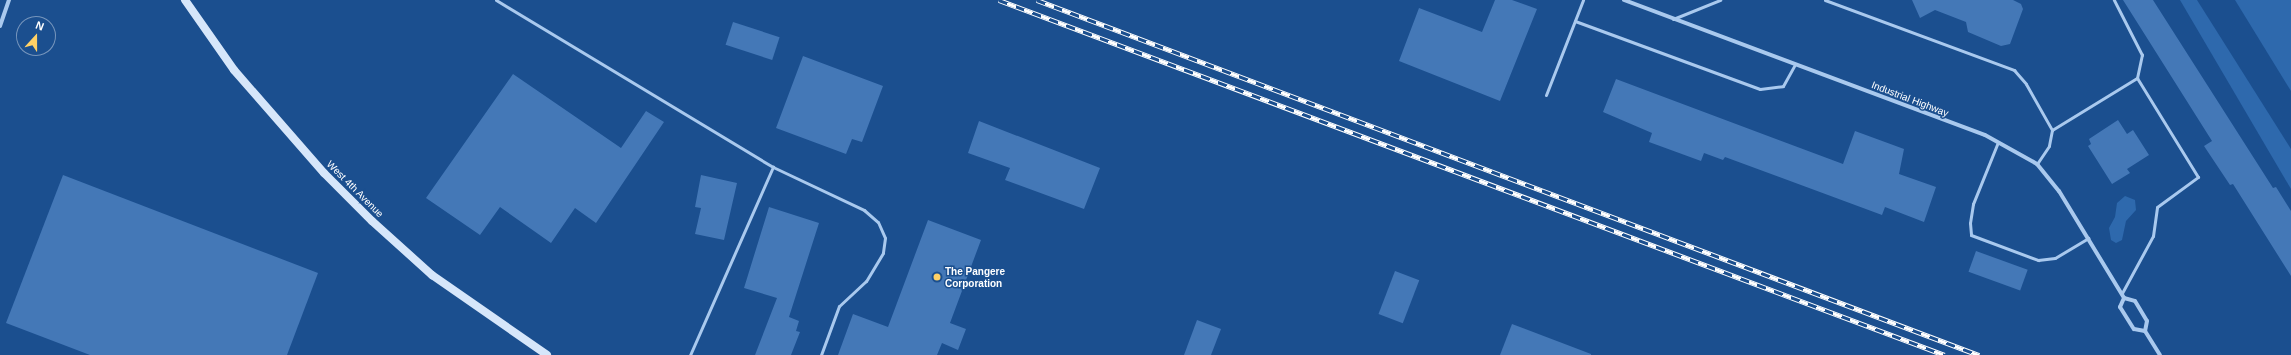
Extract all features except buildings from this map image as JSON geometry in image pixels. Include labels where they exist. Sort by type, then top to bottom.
[{"type":"main road","name":"West 4th Avenue","points":[[185,0],[234,70],[324,173],[372,221],[432,274],[547,355]]},
{"type":"street","points":[[0,26],[9,0]]},
{"type":"street","name":"Industrial Highway","points":[[1624,0],[1985,135],[2037,164],[2059,191],[2122,293],[2124,298],[2120,307],[2134,329],[2145,331]]},
{"type":"street","points":[[2124,298],[2135,302],[2147,321],[2145,331],[2160,355]]},
{"type":"lane","points":[[496,0],[773,167],[864,210],[878,222],[886,238],[882,253],[866,281],[839,306],[821,355]]},
{"type":"lane","points":[[1546,95],[1583,0]]},
{"type":"lane","points":[[1673,19],[1720,0]]},
{"type":"lane","points":[[1825,0],[2014,70],[2026,84],[2052,130],[2049,146],[2037,164]]},
{"type":"lane","points":[[2114,0],[2129,26],[2142,56],[2137,78],[2198,177],[2157,207],[2154,236],[2122,293]]},
{"type":"lane","points":[[1575,20],[1760,89],[1783,86],[1795,64]]},
{"type":"lane","points":[[2052,130],[2137,78]]},
{"type":"lane","points":[[1998,142],[1973,204],[1970,223],[1971,235],[2038,260],[2055,258],[2088,238]]},
{"type":"lane","points":[[690,355],[773,167]]},
{"type":"shaded area","points":[[2180,0],[2197,0],[2291,149],[2291,189]]},
{"type":"shaded area","points":[[2235,0],[2291,0],[2291,91]]},
{"type":"shaded area","points":[[2125,196],[2135,200],[2136,210],[2126,221],[2122,240],[2116,243],[2111,240],[2109,228],[2115,217],[2117,203]]},
{"type":"railway","points":[[999,0],[1945,355]]},
{"type":"railway","points":[[1037,0],[1979,355]]},
{"type":"place","name":"The Pangere Corporation","points":[[937,277]]}]
